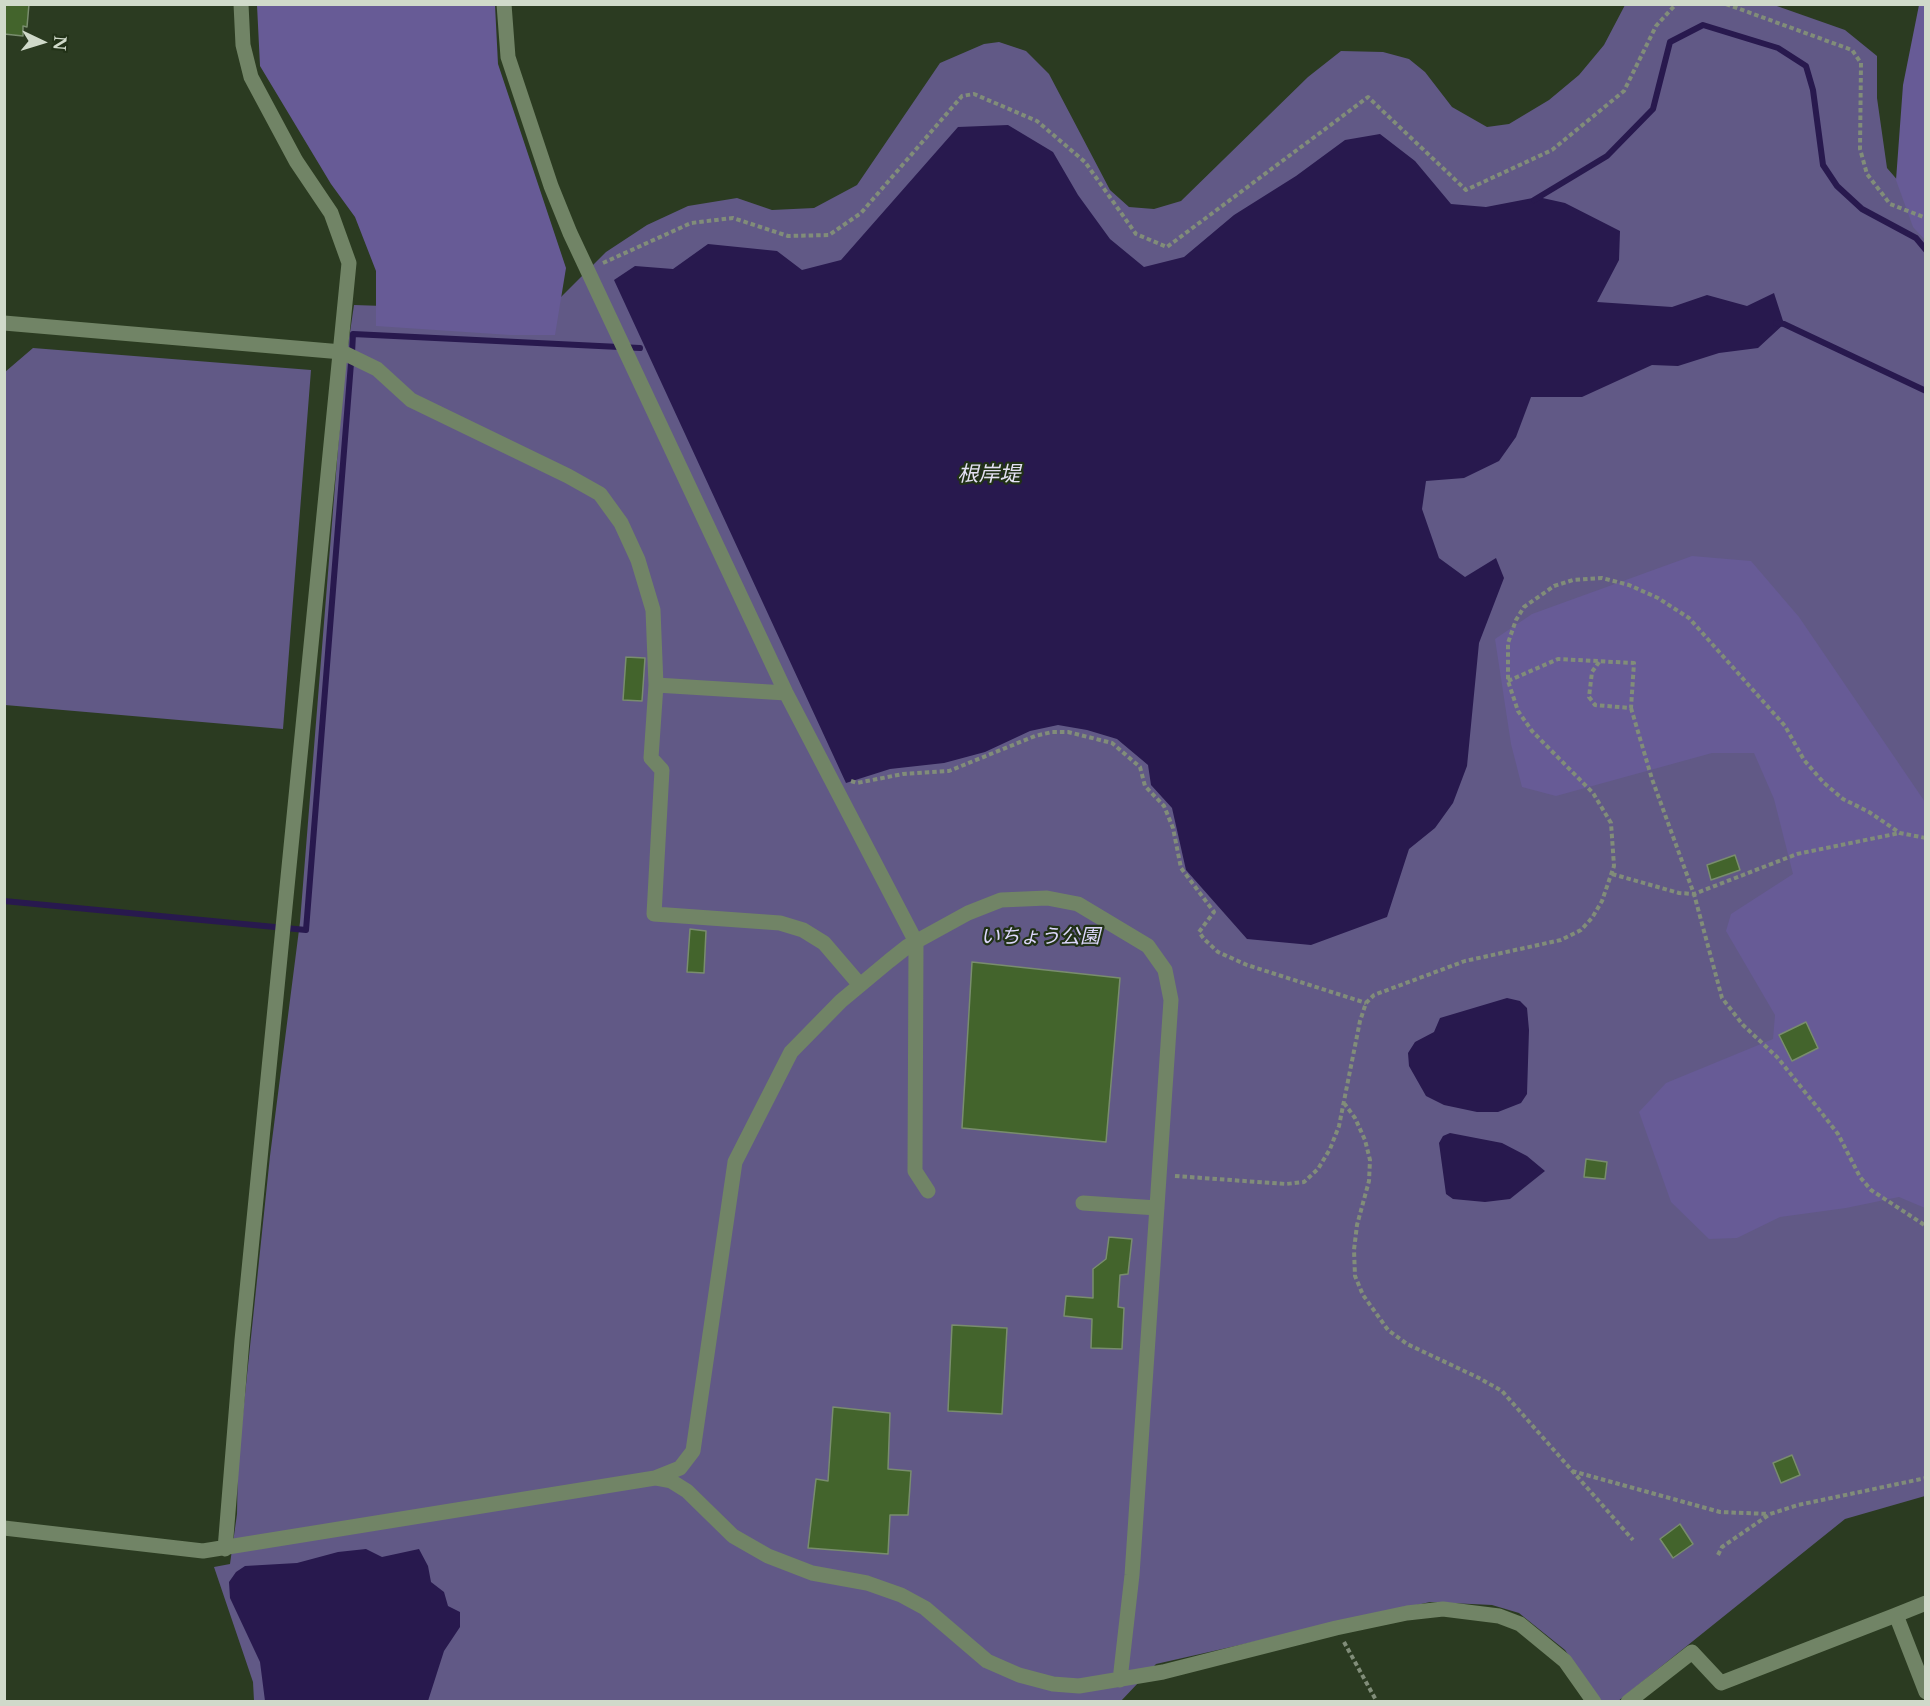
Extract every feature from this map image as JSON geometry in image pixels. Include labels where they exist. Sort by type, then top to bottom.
[{"type":"street","points":[[225,1549],[243,1329],[342,352],[349,263],[332,213],[296,161],[251,77],[243,45],[241,4]]},
{"type":"street","points":[[504,4],[508,57],[551,186],[570,233],[786,693],[916,942],[915,1170],[928,1191]]},
{"type":"street","points":[[4,322],[342,352],[377,369],[411,400],[568,476],[600,494],[621,523],[638,560],[653,610],[656,685],[651,758],[662,770],[654,914],[780,923],[803,930],[824,943],[860,985]]},
{"type":"street","points":[[656,685],[786,693]]},
{"type":"street","points":[[4,1528],[203,1551],[655,1478],[680,1468],[693,1451],[735,1162],[791,1052],[860,985],[916,942],[968,913],[1002,900],[1047,898],[1078,904],[1148,946],[1165,970],[1171,1000],[1132,1575],[1120,1680]]},
{"type":"street","points":[[1083,1203],[1157,1208]]},
{"type":"street","points":[[655,1478],[671,1481],[687,1491],[733,1536],[768,1556],[812,1573],[867,1583],[917,1603],[987,1661],[1019,1676],[1053,1684],[1080,1686],[1120,1680],[1163,1672],[1336,1628],[1443,1609],[1499,1616],[1520,1624],[1565,1661],[1594,1701]]},
{"type":"street","points":[[1628,1701],[1692,1652],[1721,1683],[1926,1603]]},
{"type":"street","points":[[1896,1615],[1926,1692]]},
{"type":"path","points":[[596,266],[691,223],[733,218],[788,236],[829,235],[861,213],[962,96],[974,94],[1037,121],[1085,162],[1136,234],[1167,247],[1368,97],[1466,190],[1552,150],[1624,91],[1656,26],[1676,4]]},
{"type":"path","points":[[1726,4],[1852,50],[1861,63],[1860,149],[1867,174],[1890,204],[1926,218]]},
{"type":"path","points":[[1159,1174],[1286,1184],[1304,1182],[1317,1169],[1330,1149],[1344,1102],[1366,1003],[1374,995],[1389,987],[1465,961],[1561,940],[1581,930],[1602,901],[1612,874],[1614,846],[1611,823],[1602,805],[1566,763],[1532,731],[1518,711],[1508,681],[1506,660],[1509,635],[1524,606],[1537,595],[1573,580],[1602,578],[1629,585],[1658,598],[1689,618],[1785,726],[1804,760],[1824,783],[1843,799],[1869,812],[1900,833]]},
{"type":"path","points":[[1508,681],[1558,659],[1634,663],[1631,708],[1652,779],[1694,894],[1722,998],[1743,1025],[1778,1058],[1838,1134],[1860,1177],[1872,1190],[1926,1226]]},
{"type":"path","points":[[1599,662],[1592,672],[1589,697],[1595,705],[1631,708]]},
{"type":"path","points":[[845,778],[857,783],[903,774],[949,771],[982,760],[1035,736],[1052,732],[1068,732],[1112,743],[1140,766],[1146,786],[1164,806],[1173,828],[1181,868],[1214,912],[1199,932],[1204,939],[1218,952],[1247,964],[1366,1003]]},
{"type":"path","points":[[1612,874],[1679,893],[1694,894],[1797,854],[1900,833],[1926,838]]},
{"type":"path","points":[[1344,1102],[1355,1118],[1365,1140],[1370,1160],[1369,1181],[1357,1225],[1354,1250],[1355,1276],[1363,1295],[1388,1330],[1407,1344],[1502,1391],[1633,1540]]},
{"type":"path","points":[[1572,1471],[1720,1512],[1770,1514]]},
{"type":"path","points":[[1718,1555],[1722,1547],[1770,1514],[1798,1505],[1926,1478]]},
{"type":"path","points":[[1336,1628],[1377,1701]]},
{"type":"green space","name":"いちょう公園","points":[[1625,5],[1774,5],[1845,30],[1877,56],[1877,98],[1887,168],[1913,198],[1926,204],[1925,1496],[1845,1519],[1617,1702],[1600,1701],[1565,1650],[1519,1613],[1492,1605],[1430,1602],[1156,1664],[1121,1701],[254,1701],[253,1682],[214,1567],[230,1564],[237,1514],[238,1461],[270,1156],[300,922],[344,373],[354,305],[532,311],[557,301],[606,252],[647,225],[688,206],[737,198],[772,210],[814,208],[857,185],[940,63],[984,44],[999,42],[1026,51],[1049,74],[1110,190],[1129,207],[1154,209],[1181,201],[1308,77],[1341,51],[1383,52],[1409,59],[1425,72],[1452,107],[1487,127],[1509,124],[1549,100],[1579,75],[1604,45]]},
{"type":"green space","points":[[33,348],[311,370],[283,729],[5,705],[5,372]]},
{"type":"shaded area","points":[[257,5],[495,5],[498,64],[566,268],[555,335],[510,335],[376,326],[376,271],[355,217],[331,184],[260,66]]},
{"type":"shaded area","points":[[1919,5],[1926,5],[1925,240],[1913,227],[1896,180],[1903,85]]},
{"type":"shaded area","points":[[1692,556],[1751,561],[1799,617],[1925,802],[1925,1208],[1899,1197],[1846,1208],[1780,1217],[1737,1238],[1709,1239],[1671,1202],[1639,1112],[1666,1083],[1773,1039],[1775,1015],[1726,931],[1731,914],[1793,874],[1774,799],[1754,753],[1712,753],[1556,796],[1522,787],[1511,744],[1495,639],[1532,614]]},
{"type":"water","name":"根岸堤","points":[[1008,125],[1053,152],[1078,195],[1110,239],[1144,267],[1184,257],[1234,215],[1296,176],[1345,140],[1380,134],[1415,161],[1451,204],[1486,207],[1538,197],[1565,203],[1620,231],[1619,260],[1597,302],[1672,307],[1707,295],[1747,306],[1774,293],[1784,324],[1758,348],[1719,353],[1678,366],[1652,365],[1582,397],[1531,397],[1516,437],[1499,461],[1464,478],[1426,481],[1422,509],[1439,558],[1465,577],[1496,558],[1504,578],[1479,643],[1467,766],[1453,803],[1435,828],[1409,849],[1387,917],[1311,945],[1247,939],[1186,870],[1172,808],[1151,785],[1148,765],[1117,739],[1087,730],[1058,725],[1030,731],[985,752],[944,763],[890,769],[846,783],[614,280],[635,266],[673,269],[708,244],[777,251],[802,270],[841,260],[958,127]]},
{"type":"water","points":[[1507,998],[1520,1001],[1527,1008],[1529,1030],[1527,1094],[1521,1103],[1498,1112],[1477,1112],[1444,1105],[1426,1096],[1409,1066],[1408,1053],[1415,1042],[1434,1032],[1440,1018]]},
{"type":"water","points":[[1450,1133],[1502,1143],[1527,1156],[1545,1171],[1510,1199],[1485,1202],[1453,1199],[1446,1194],[1439,1143],[1443,1136]]},
{"type":"water","points":[[366,1549],[382,1557],[419,1549],[428,1566],[431,1582],[444,1592],[448,1606],[460,1612],[460,1627],[444,1651],[428,1701],[265,1701],[260,1662],[230,1598],[229,1582],[236,1572],[245,1566],[297,1563],[338,1552]]},
{"type":"building","points":[[4,4],[29,4],[27,27],[23,26],[23,36],[4,34]]},
{"type":"building","points":[[626,657],[645,658],[642,701],[623,700]]},
{"type":"building","points":[[1735,855],[1740,870],[1711,880],[1707,865]]},
{"type":"building","points":[[690,929],[706,931],[704,973],[687,972]]},
{"type":"building","points":[[972,962],[1120,978],[1106,1142],[962,1128]]},
{"type":"building","points":[[1806,1022],[1818,1048],[1792,1061],[1779,1035]]},
{"type":"building","points":[[1586,1159],[1607,1162],[1605,1179],[1584,1177]]},
{"type":"building","points":[[1109,1237],[1132,1239],[1128,1274],[1120,1275],[1118,1307],[1124,1308],[1122,1349],[1091,1348],[1092,1319],[1064,1316],[1066,1296],[1093,1298],[1093,1269],[1106,1259]]},
{"type":"building","points":[[952,1325],[1007,1328],[1002,1414],[948,1411]]},
{"type":"building","points":[[833,1407],[890,1413],[888,1469],[911,1471],[908,1515],[890,1515],[888,1554],[808,1548],[816,1479],[828,1481]]},
{"type":"building","points":[[1792,1455],[1800,1475],[1781,1483],[1773,1463]]},
{"type":"building","points":[[1680,1524],[1693,1544],[1673,1558],[1660,1539]]},
{"type":"waterway","points":[[1534,200],[1607,156],[1653,109],[1670,42],[1703,25],[1778,48],[1806,66],[1813,90],[1823,165],[1837,186],[1862,209],[1916,238],[1926,250]]},
{"type":"waterway","points":[[1776,323],[1784,324],[1926,391]]},
{"type":"waterway","points":[[352,353],[353,334],[640,348]]},
{"type":"waterway","points":[[4,901],[306,930],[351,363]]}]
